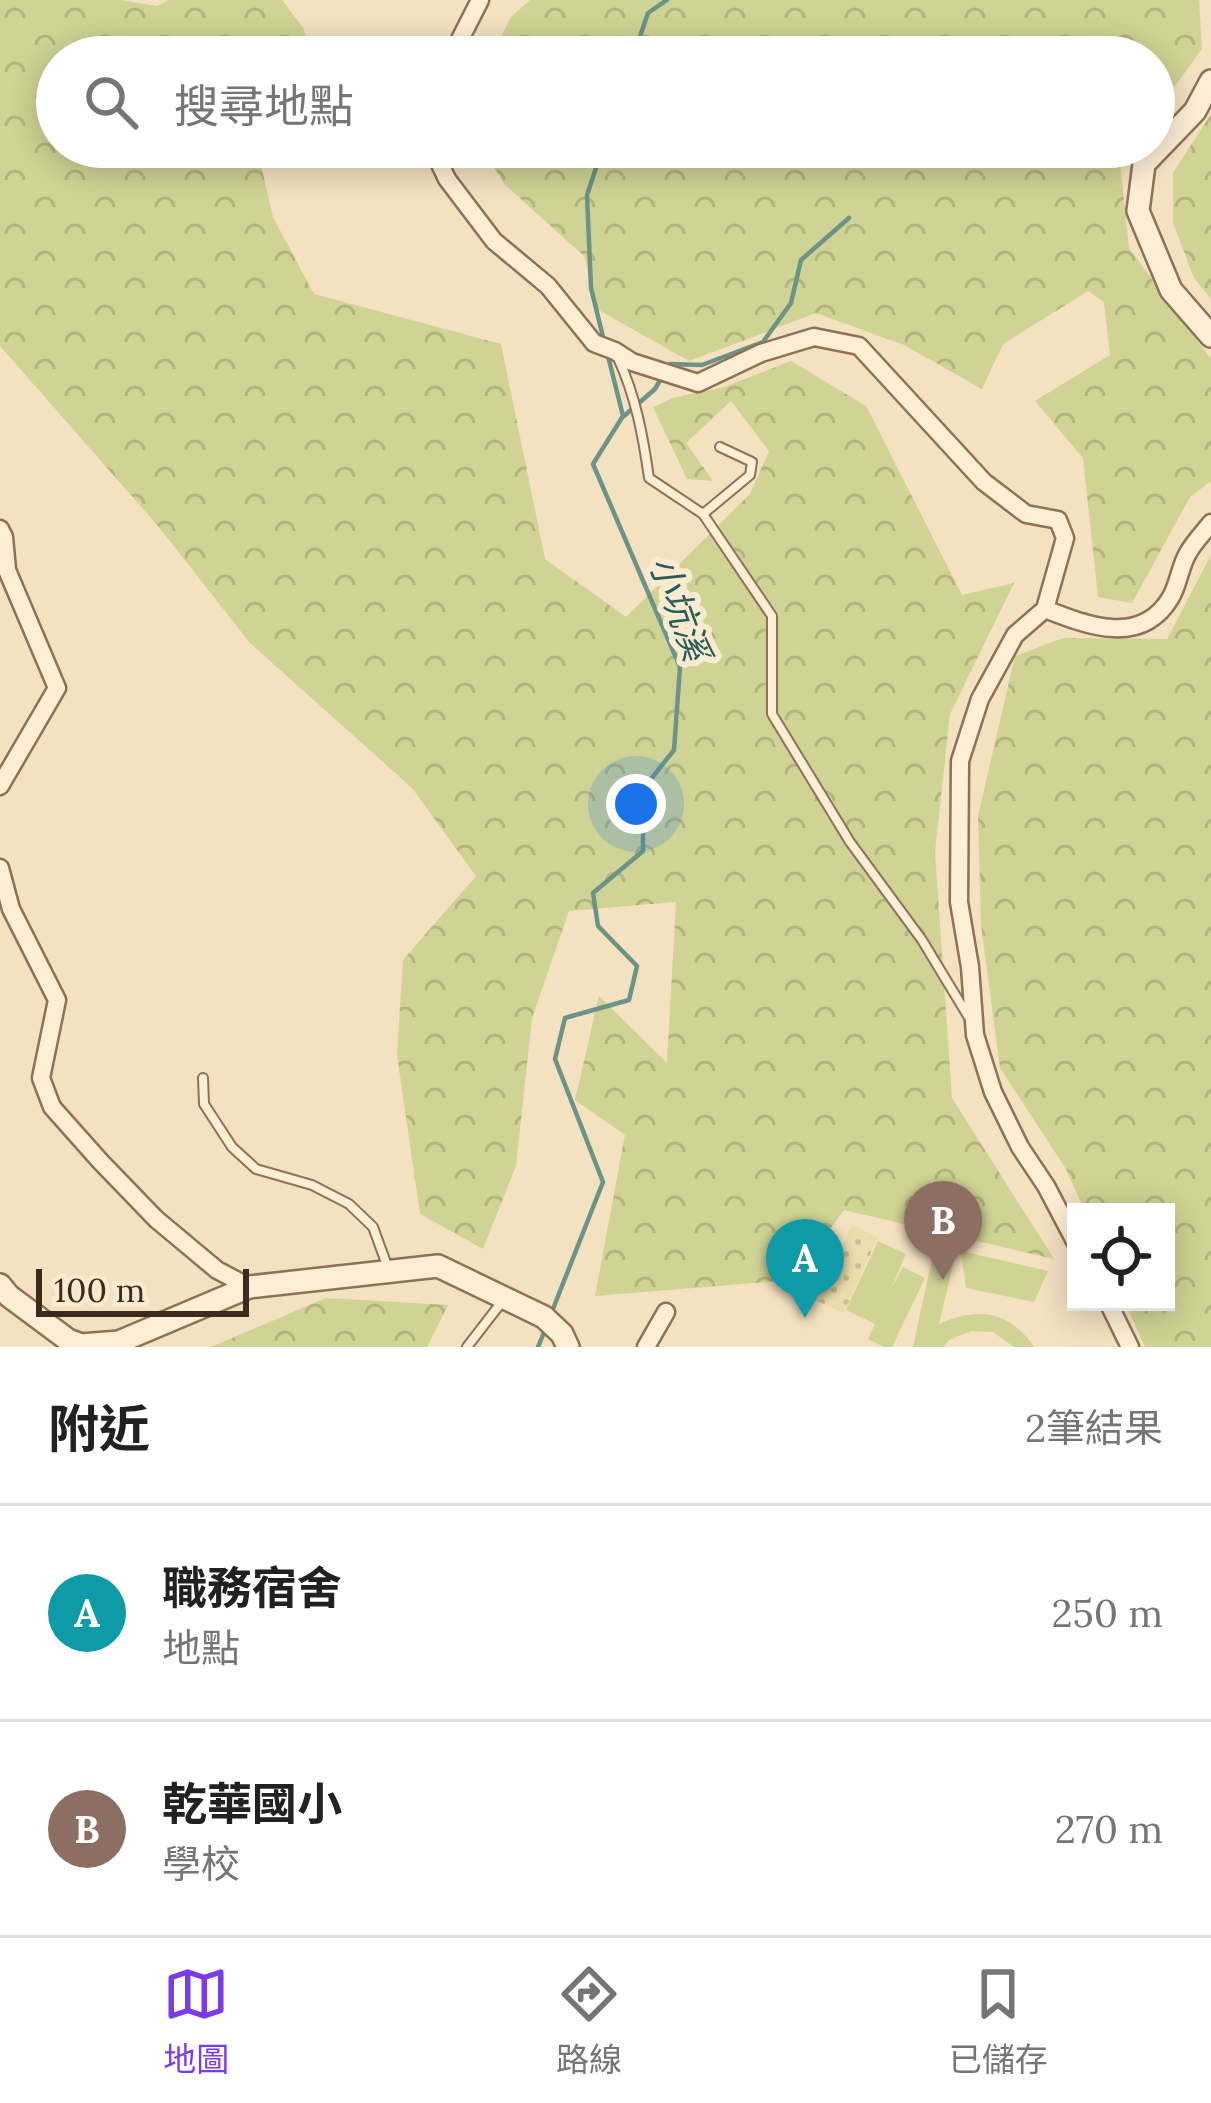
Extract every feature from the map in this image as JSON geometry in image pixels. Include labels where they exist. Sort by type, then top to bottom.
[{"type":"street","points":[[462,36],[480,0]]},
{"type":"street","points":[[1175,132],[1196,111],[1211,81]]},
{"type":"street","points":[[442,168],[494,241],[548,286],[594,344],[632,362],[698,382],[761,353],[814,337],[859,346],[984,482],[1026,514],[1058,520],[1065,538],[1045,609],[1015,635],[980,699],[960,761],[959,902],[975,1028],[993,1092],[1067,1226]]},
{"type":"street","points":[[1143,168],[1138,211],[1172,290],[1211,336]]},
{"type":"street","points":[[1045,609],[1093,628],[1134,627],[1154,619],[1172,596],[1188,553],[1211,523]]},
{"type":"street","points":[[0,529],[8,570],[57,688],[0,786]]},
{"type":"street","points":[[0,868],[11,909],[57,1000],[41,1078],[52,1107],[156,1219],[217,1270],[249,1288]]},
{"type":"street","points":[[0,1285],[9,1297],[81,1345],[118,1342],[249,1288],[438,1266],[506,1297],[556,1330]]},
{"type":"street","points":[[1112,1311],[1130,1347]]},
{"type":"street","points":[[646,1347],[665,1312]]},
{"type":"lane","points":[[615,351],[641,423],[650,478],[703,514],[772,616],[772,714],[850,842],[922,940],[975,1028]]},
{"type":"lane","points":[[703,514],[750,475],[752,462],[721,447]]},
{"type":"lane","points":[[203,1078],[204,1104],[232,1147],[256,1169],[312,1185],[349,1204],[373,1227],[388,1270]]},
{"type":"lane","points":[[467,1347],[506,1297]]},
{"type":"shaded area","points":[[852,1225],[878,1237],[844,1313],[817,1301]]},
{"type":"green space","points":[[0,0],[121,0],[157,6],[169,0],[282,0],[305,36],[36,36],[36,168],[262,168],[273,217],[314,294],[501,344],[545,559],[626,617],[750,494],[769,451],[731,401],[686,443],[713,481],[687,479],[653,407],[791,361],[866,406],[962,595],[1014,583],[950,714],[935,852],[952,1098],[1054,1259],[844,1210],[793,1280],[595,1296],[625,1135],[575,1100],[599,996],[667,1063],[676,902],[569,911],[532,1018],[516,1166],[483,1249],[420,1214],[397,1055],[403,960],[476,876],[412,788],[250,643],[158,526],[0,346]]},
{"type":"green space","points":[[530,0],[1199,0],[1202,49],[1175,86],[1175,36],[502,36],[511,17]]},
{"type":"green space","points":[[1211,114],[1211,299],[1194,278],[1173,223],[1173,173]]},
{"type":"green space","points":[[494,168],[1121,168],[1129,248],[1211,359],[1211,481],[1190,497],[1132,603],[1098,597],[1083,458],[1035,401],[1110,355],[1104,302],[1088,291],[1003,344],[982,389],[904,345],[816,313],[689,361],[595,308],[585,257],[504,184]]},
{"type":"green space","points":[[1211,555],[1211,1347],[1145,1347],[1129,1311],[1175,1311],[1175,1203],[1081,1203],[1066,1169],[1000,1068],[981,925],[978,816],[1015,656],[1063,638],[1167,639]]},
{"type":"green space","points":[[878,1241],[906,1254],[891,1289],[903,1267],[925,1278],[892,1347],[868,1339],[875,1324],[846,1310]]},
{"type":"green space","points":[[961,1251],[1048,1271],[1034,1302],[966,1288]]},
{"type":"green space","points":[[932,1259],[953,1264],[939,1324],[966,1315],[991,1315],[1014,1325],[1034,1347],[1014,1347],[993,1332],[971,1331],[943,1347],[913,1347]]},
{"type":"green space","points":[[326,1298],[448,1305],[427,1347],[211,1347]]},
{"type":"waterway","name":"小坑溪","points":[[640,36],[648,13],[667,0]]},
{"type":"waterway","name":"小坑溪","points":[[596,168],[587,195],[591,288],[604,341]]},
{"type":"waterway","points":[[667,367],[702,365],[763,342],[791,303],[801,260],[849,218]]},
{"type":"waterway","name":"小坑溪","points":[[551,1314],[603,1182],[555,1059],[565,1018],[629,1000],[637,966],[598,926],[593,893],[643,851],[643,789],[674,750],[680,667],[593,464],[623,416],[607,352]]},
{"type":"waterway","points":[[624,416],[662,377]]},
{"type":"waterway","name":"小坑溪","points":[[538,1347],[545,1330]]},
{"type":"place","name":"乾華國小","points":[[943,1280]]},
{"type":"place","name":"職務宿舍","points":[[805,1318]]}]
